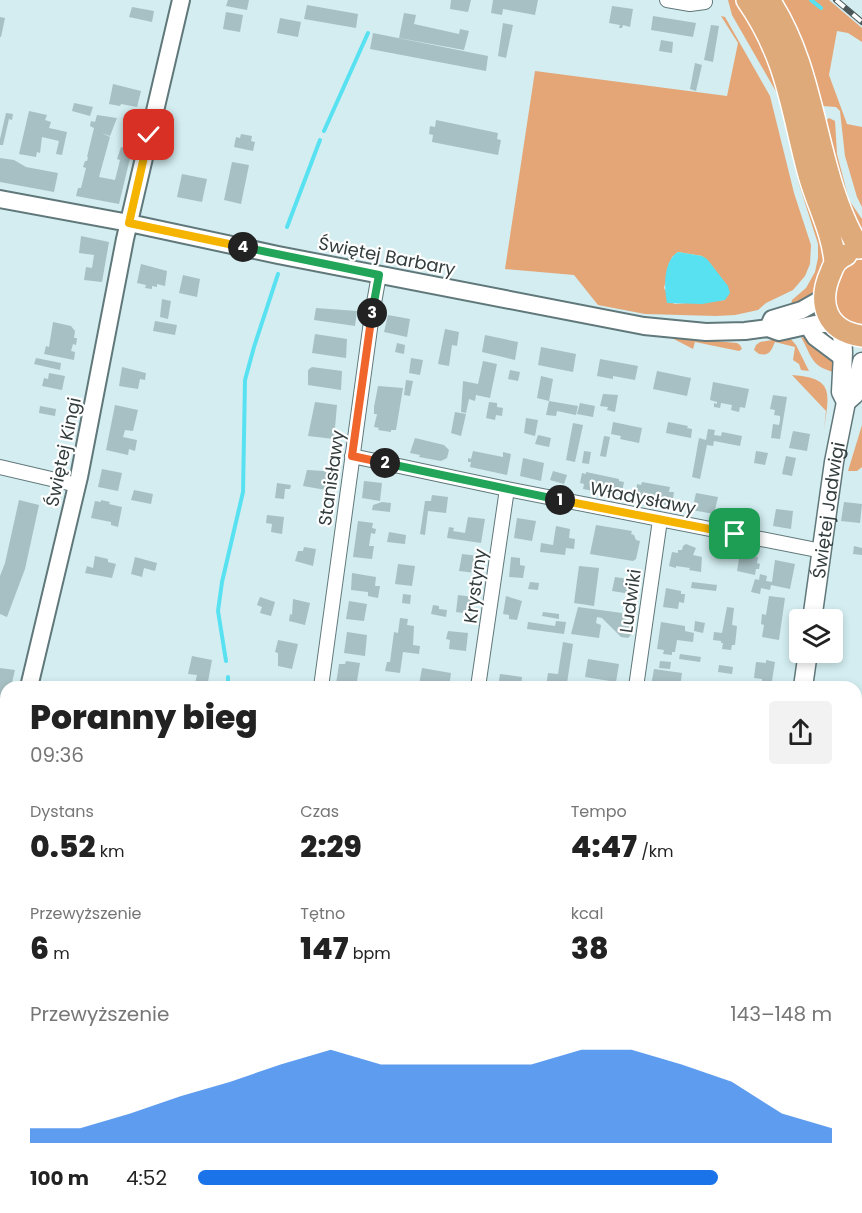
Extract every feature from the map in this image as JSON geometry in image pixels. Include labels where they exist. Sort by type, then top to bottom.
[{"type":"main road","points":[[747,0],[762,24],[780,62],[810,176],[834,250],[835,263]]},
{"type":"main road","points":[[769,0],[783,25],[806,82],[828,172],[846,226],[861,248],[841,257],[835,263],[826,282],[823,298],[826,310],[846,330]]},
{"type":"main road","name":"Świętej Jadwigi","points":[[846,330],[841,392],[846,402]]},
{"type":"main road","name":"Świętej Jadwigi","points":[[814,609],[834,462],[846,402],[854,395],[862,362]]},
{"type":"main road","points":[[804,681],[806,663]]},
{"type":"street","name":"Świętej Kingi","points":[[30,681],[77,485],[129,223],[181,0]]},
{"type":"street","points":[[667,0],[690,4],[705,2]]},
{"type":"street","name":"Świętej Barbary","points":[[0,199],[644,326],[706,332],[768,328],[778,332],[808,326],[846,330]]},
{"type":"street","name":"Stanisławy","points":[[322,681],[379,275]]},
{"type":"street","name":"Świętej Barbary","points":[[768,328],[772,319],[802,310],[823,298]]},
{"type":"street","points":[[808,326],[815,337],[843,358]]},
{"type":"street","name":"Władysławy","points":[[352,456],[822,551]]},
{"type":"street","points":[[0,467],[77,485]]},
{"type":"street","name":"Krystyny","points":[[479,681],[507,489]]},
{"type":"street","name":"Ludwiki","points":[[637,681],[660,519]]},
{"type":"shaded area","points":[[728,0],[739,0],[765,42],[826,259],[816,288],[807,301],[791,305],[792,300],[806,288],[815,272],[818,244],[799,184],[778,95],[732,15]]},
{"type":"shaded area","points":[[776,0],[829,0],[862,28],[862,42],[848,33],[837,31],[829,75],[847,124],[862,127],[862,207],[845,156],[840,111],[836,107],[822,106]]},
{"type":"shaded area","points":[[721,16],[725,17],[770,96],[794,193],[811,245],[810,264],[805,276],[793,290],[766,303],[758,310],[735,315],[645,314],[598,305],[574,275],[505,269],[535,71],[727,96],[738,43]],"holes":[[[678,252],[702,256],[725,300],[674,304],[664,288],[672,257]]]},
{"type":"shaded area","points":[[829,118],[835,121],[837,154],[849,200],[862,219],[862,235],[853,224],[824,122]]},
{"type":"shaded area","points":[[862,257],[862,326],[843,316],[836,306],[834,292],[837,278],[849,260]]},
{"type":"shaded area","points":[[670,337],[737,343],[742,349],[739,351],[695,342],[693,349]]},
{"type":"shaded area","points":[[789,337],[796,345],[809,371],[801,370],[799,364],[793,360],[795,347],[775,342],[768,353],[759,354],[754,350],[760,342]]},
{"type":"shaded area","points":[[801,337],[809,339],[833,358],[838,373],[818,365]]},
{"type":"shaded area","points":[[792,375],[816,380],[826,390],[827,406],[824,430],[826,411]]},
{"type":"shaded area","points":[[862,425],[862,467],[857,471],[848,471]]},
{"type":"water","points":[[678,252],[707,259],[728,286],[730,293],[725,300],[702,304],[667,303],[665,283],[667,268],[673,256]]},
{"type":"building","points":[[228,0],[249,0],[247,10],[226,6]]},
{"type":"building","points":[[451,0],[471,0],[468,12],[450,9]]},
{"type":"building","points":[[493,0],[538,0],[535,15],[503,9],[502,15],[491,13]]},
{"type":"building","points":[[307,5],[358,14],[356,28],[304,19]]},
{"type":"building","points":[[612,6],[633,9],[630,27],[623,25],[619,28],[620,25],[609,23]]},
{"type":"building","points":[[132,7],[154,11],[152,22],[129,17]]},
{"type":"building","points":[[226,12],[243,15],[240,32],[223,29]]},
{"type":"building","points":[[404,13],[416,15],[414,24],[459,34],[460,29],[469,31],[464,50],[399,38]]},
{"type":"building","points":[[653,16],[696,23],[693,37],[651,30]]},
{"type":"building","points":[[0,17],[5,18],[1,37],[0,37]]},
{"type":"building","points":[[280,18],[301,22],[298,37],[277,33]]},
{"type":"building","points":[[503,23],[513,25],[506,58],[498,56]]},
{"type":"building","points":[[711,25],[719,26],[713,62],[704,60]]},
{"type":"building","points":[[373,33],[488,56],[486,71],[370,49]]},
{"type":"building","points":[[661,40],[673,42],[672,53],[659,51]]},
{"type":"building","points":[[695,63],[702,65],[696,91],[690,89]]},
{"type":"building","points":[[113,84],[141,91],[137,107],[109,104]]},
{"type":"building","points":[[74,103],[93,107],[90,116],[72,111]]},
{"type":"building","points":[[29,111],[47,115],[45,120],[51,122],[49,128],[67,132],[62,155],[56,154],[59,141],[42,137],[40,153],[37,152],[36,157],[19,154]]},
{"type":"building","points":[[6,113],[13,114],[12,120],[9,119],[3,145],[0,145],[0,139]]},
{"type":"building","points":[[97,115],[117,118],[110,136],[102,133],[110,137],[99,177],[115,180],[121,147],[132,150],[119,204],[76,196],[78,188],[81,188],[86,168],[83,167],[87,161],[94,128],[90,126],[91,121],[95,122]]},
{"type":"building","points":[[436,120],[498,133],[497,139],[501,140],[498,155],[432,142],[433,135],[429,134],[430,126],[435,127]]},
{"type":"building","points":[[241,134],[252,136],[251,141],[255,142],[253,151],[234,147],[236,137],[240,138]]},
{"type":"building","points":[[0,158],[14,160],[26,167],[58,173],[54,192],[0,182]]},
{"type":"building","points":[[232,162],[249,165],[241,204],[224,200]]},
{"type":"building","points":[[182,174],[207,179],[202,202],[177,197]]},
{"type":"building","points":[[81,236],[109,242],[102,282],[84,280],[86,267],[92,268],[94,255],[79,253]]},
{"type":"building","points":[[141,264],[167,271],[165,286],[157,284],[157,287],[152,286],[152,289],[137,283]]},
{"type":"building","points":[[183,275],[200,279],[197,297],[179,293]]},
{"type":"building","points":[[162,299],[171,301],[168,319],[160,317]]},
{"type":"building","points":[[316,308],[357,311],[355,326],[314,320]]},
{"type":"building","points":[[388,315],[410,319],[407,337],[384,332]]},
{"type":"building","points":[[155,321],[177,325],[175,335],[153,331]]},
{"type":"building","points":[[53,322],[71,326],[75,331],[76,345],[73,344],[71,351],[75,352],[74,360],[44,354],[46,346],[49,347]]},
{"type":"building","points":[[445,329],[459,332],[457,346],[452,345],[449,366],[438,364]]},
{"type":"building","points":[[315,334],[347,339],[346,358],[312,353]]},
{"type":"building","points":[[485,335],[518,342],[515,360],[482,352]]},
{"type":"building","points":[[397,343],[405,345],[404,354],[395,352]]},
{"type":"building","points":[[541,347],[576,354],[573,372],[538,365]]},
{"type":"building","points":[[36,358],[61,363],[60,370],[34,364]]},
{"type":"building","points":[[411,358],[423,360],[420,375],[409,373]]},
{"type":"building","points":[[600,359],[638,366],[635,380],[597,376]]},
{"type":"building","points":[[483,361],[497,364],[490,398],[476,395],[475,401],[469,399],[466,413],[461,412],[463,381],[478,384]]},
{"type":"building","points":[[122,367],[146,373],[145,380],[140,379],[138,389],[119,386]]},
{"type":"building","points":[[312,367],[342,371],[341,390],[308,385],[308,370]]},
{"type":"building","points":[[510,370],[520,372],[518,381],[508,379]]},
{"type":"building","points":[[657,371],[691,378],[687,396],[653,389]]},
{"type":"building","points":[[49,373],[65,376],[62,390],[42,386],[44,378],[48,379]]},
{"type":"building","points":[[541,376],[553,379],[549,401],[537,398]]},
{"type":"building","points":[[406,380],[413,381],[410,396],[404,395]]},
{"type":"building","points":[[713,382],[749,389],[745,408],[740,407],[739,412],[731,410],[732,405],[721,403],[720,408],[714,407],[714,403],[717,404],[717,402],[710,400]]},
{"type":"building","points":[[378,386],[403,388],[396,430],[391,430],[391,432],[374,427],[377,414],[374,414],[374,407]]},
{"type":"building","points":[[603,394],[618,395],[615,412],[607,410],[608,407],[600,406]]},
{"type":"building","points":[[773,395],[787,397],[780,439],[771,438],[773,424],[779,425],[780,420],[780,416],[774,415],[775,410],[770,409]]},
{"type":"building","points":[[549,401],[578,406],[576,415],[557,411],[556,416],[546,415]]},
{"type":"building","points":[[315,402],[337,405],[334,439],[308,436]]},
{"type":"building","points":[[489,402],[497,403],[497,407],[503,408],[502,416],[496,415],[495,420],[486,418]]},
{"type":"building","points":[[580,403],[595,406],[593,417],[577,414]]},
{"type":"building","points":[[115,405],[138,410],[133,431],[125,430],[123,437],[137,440],[135,451],[129,449],[128,455],[106,450]]},
{"type":"building","points":[[40,406],[56,409],[55,416],[39,413]]},
{"type":"building","points":[[455,412],[466,414],[461,436],[451,433]]},
{"type":"building","points":[[526,418],[538,420],[535,436],[524,433]]},
{"type":"building","points":[[613,422],[642,428],[639,443],[620,439],[621,436],[611,434]]},
{"type":"building","points":[[668,422],[688,426],[687,428],[692,429],[691,438],[666,433]]},
{"type":"building","points":[[573,423],[583,425],[575,462],[566,460]]},
{"type":"building","points":[[708,429],[715,430],[714,435],[721,436],[722,432],[742,436],[740,446],[714,441],[713,446],[707,445],[700,479],[692,477],[699,438],[706,440]]},
{"type":"building","points":[[793,431],[810,434],[807,451],[789,448]]},
{"type":"building","points":[[538,435],[551,438],[549,447],[535,444]]},
{"type":"building","points":[[604,436],[610,437],[606,457],[600,456]]},
{"type":"building","points":[[415,438],[444,445],[449,450],[447,458],[441,461],[410,453]]},
{"type":"building","points":[[473,451],[503,457],[503,452],[511,454],[507,475],[470,467],[471,462],[468,462],[468,458],[471,459]]},
{"type":"building","points":[[584,451],[591,452],[589,464],[582,463]]},
{"type":"building","points":[[756,451],[768,453],[765,465],[754,463]]},
{"type":"building","points":[[786,456],[796,458],[792,476],[782,474]]},
{"type":"building","points":[[523,458],[544,463],[541,481],[520,476]]},
{"type":"building","points":[[102,469],[122,473],[118,491],[98,487]]},
{"type":"building","points":[[307,470],[330,473],[326,490],[303,486]]},
{"type":"building","points":[[553,471],[567,475],[564,484],[550,480]]},
{"type":"building","points":[[586,472],[619,479],[624,482],[622,492],[617,491],[616,495],[583,489],[584,484],[580,483],[582,473],[586,474]]},
{"type":"building","points":[[364,481],[382,483],[380,501],[362,498]]},
{"type":"building","points":[[642,482],[670,487],[669,492],[674,492],[672,504],[639,500],[639,495],[636,495],[637,484],[641,485]]},
{"type":"building","points":[[277,483],[291,485],[290,489],[285,489],[284,499],[275,498]]},
{"type":"building","points":[[134,490],[153,494],[151,504],[131,500]]},
{"type":"building","points":[[696,493],[718,497],[714,514],[692,510]]},
{"type":"building","points":[[432,495],[448,497],[446,513],[428,511],[425,535],[420,534],[425,501],[431,501]]},
{"type":"building","points":[[19,500],[39,505],[25,569],[7,617],[0,614],[0,576]]},
{"type":"building","points":[[101,500],[122,507],[118,527],[111,525],[111,522],[91,518],[95,501],[101,502]]},
{"type":"building","points":[[382,502],[391,503],[390,512],[372,510],[373,505]]},
{"type":"building","points":[[844,502],[862,504],[860,523],[841,521]]},
{"type":"building","points":[[776,509],[793,511],[791,529],[773,526]]},
{"type":"building","points":[[267,515],[284,517],[282,534],[271,532],[272,524],[266,523]]},
{"type":"building","points":[[468,517],[485,519],[481,543],[447,538],[449,527],[454,528],[453,531],[465,533]]},
{"type":"building","points":[[517,518],[536,521],[532,541],[514,538]]},
{"type":"building","points":[[358,521],[373,523],[372,528],[376,529],[375,534],[371,533],[369,546],[374,546],[372,559],[353,557]]},
{"type":"building","points":[[596,525],[632,531],[631,534],[640,541],[636,559],[633,561],[590,554]]},
{"type":"building","points":[[556,526],[570,529],[569,538],[575,539],[574,549],[566,548],[565,555],[540,552],[541,543],[553,545]]},
{"type":"building","points":[[389,532],[406,535],[405,544],[387,542]]},
{"type":"building","points":[[686,544],[696,548],[693,555],[702,557],[701,572],[689,570],[690,568],[669,566],[672,552],[678,553],[678,550],[682,550]]},
{"type":"building","points":[[854,546],[862,548],[862,555],[853,554]]},
{"type":"building","points":[[304,547],[316,549],[313,566],[295,561],[298,551],[303,551]]},
{"type":"building","points":[[740,553],[758,557],[757,563],[760,564],[755,575],[737,571]]},
{"type":"building","points":[[462,554],[479,556],[476,573],[459,571]]},
{"type":"building","points":[[95,556],[108,559],[108,562],[116,564],[112,578],[85,573],[87,566],[93,568]]},
{"type":"building","points":[[135,557],[157,563],[155,571],[144,568],[142,577],[131,574]]},
{"type":"building","points":[[511,557],[520,558],[520,565],[525,566],[523,578],[509,577]]},
{"type":"building","points":[[775,560],[795,564],[790,589],[771,585],[770,590],[761,588],[760,594],[751,592],[755,579],[759,580],[760,574],[767,576],[766,581],[772,582]]},
{"type":"building","points":[[398,564],[415,566],[412,586],[395,584]]},
{"type":"building","points":[[579,566],[599,568],[594,606],[574,603]]},
{"type":"building","points":[[352,573],[376,577],[375,586],[380,586],[378,598],[368,596],[368,592],[351,590]]},
{"type":"building","points":[[615,577],[634,580],[631,594],[612,591]]},
{"type":"building","points":[[530,582],[539,583],[538,590],[528,589]]},
{"type":"building","points":[[692,582],[717,585],[716,591],[691,588]]},
{"type":"building","points":[[666,588],[685,594],[684,603],[679,602],[678,609],[663,607]]},
{"type":"building","points":[[403,594],[411,595],[410,604],[402,603]]},
{"type":"building","points":[[458,595],[473,597],[471,614],[456,612]]},
{"type":"building","points":[[506,596],[522,601],[517,620],[509,619],[509,615],[503,614]]},
{"type":"building","points":[[769,596],[785,598],[779,640],[762,637],[764,625],[761,624],[762,614],[766,615]]},
{"type":"building","points":[[260,597],[275,602],[271,616],[260,613],[262,607],[257,605]]},
{"type":"building","points":[[293,599],[310,603],[305,625],[289,621],[290,614],[292,615]]},
{"type":"building","points":[[349,601],[367,604],[364,621],[346,619]]},
{"type":"building","points":[[433,605],[447,610],[446,617],[431,614]]},
{"type":"building","points":[[578,607],[622,613],[632,634],[628,638],[621,637],[602,618],[597,617],[596,623],[601,625],[599,638],[571,634]]},
{"type":"building","points":[[727,607],[734,608],[732,625],[737,626],[735,645],[732,645],[731,650],[722,649],[721,641],[713,640],[714,632],[722,633]]},
{"type":"building","points":[[543,612],[559,614],[559,619],[542,616]]},
{"type":"building","points":[[400,618],[408,619],[407,625],[414,626],[413,645],[420,646],[419,654],[403,652],[400,673],[385,671],[387,662],[390,662],[394,632],[398,633]]},
{"type":"building","points":[[556,621],[566,622],[564,634],[527,629],[528,622],[555,626]]},
{"type":"building","points":[[695,621],[705,623],[703,633],[694,631]]},
{"type":"building","points":[[661,622],[685,626],[685,631],[694,633],[693,642],[677,640],[675,652],[672,652],[672,655],[663,654],[664,650],[657,649]]},
{"type":"building","points":[[448,631],[468,633],[466,651],[449,649],[450,640],[446,639]]},
{"type":"building","points":[[347,632],[367,635],[365,656],[344,653]]},
{"type":"building","points":[[278,640],[298,644],[292,669],[278,666],[278,653],[275,652]]},
{"type":"building","points":[[563,642],[573,644],[567,681],[547,681],[548,673],[558,674]]},
{"type":"building","points":[[680,654],[701,657],[700,662],[679,659]]},
{"type":"building","points":[[192,656],[212,660],[208,681],[196,681],[197,675],[188,674]]},
{"type":"building","points":[[588,659],[619,664],[616,681],[585,677]]},
{"type":"building","points":[[766,660],[775,662],[772,681],[754,678],[756,662],[766,663]]},
{"type":"building","points":[[346,661],[360,663],[357,681],[336,681],[339,664],[345,664]]},
{"type":"building","points":[[660,661],[671,662],[670,669],[659,668]]},
{"type":"building","points":[[719,665],[733,667],[732,674],[718,672]]},
{"type":"building","points":[[0,668],[15,670],[12,681],[0,681]]},
{"type":"building","points":[[422,668],[451,673],[450,681],[420,681]]},
{"type":"building","points":[[654,669],[682,673],[681,681],[652,681]]},
{"type":"building","points":[[500,674],[522,677],[522,681],[499,681]]},
{"type":"waterway","points":[[811,0],[821,8]]},
{"type":"waterway","points":[[324,131],[368,33]]},
{"type":"waterway","points":[[287,227],[320,140]]},
{"type":"waterway","points":[[226,661],[218,611],[222,582],[243,492],[245,380],[278,274]]},
{"type":"railway","points":[[836,0],[862,22]]},
{"type":"route","points":[[149,135],[129,223],[379,275],[352,456],[735,534]]}]
